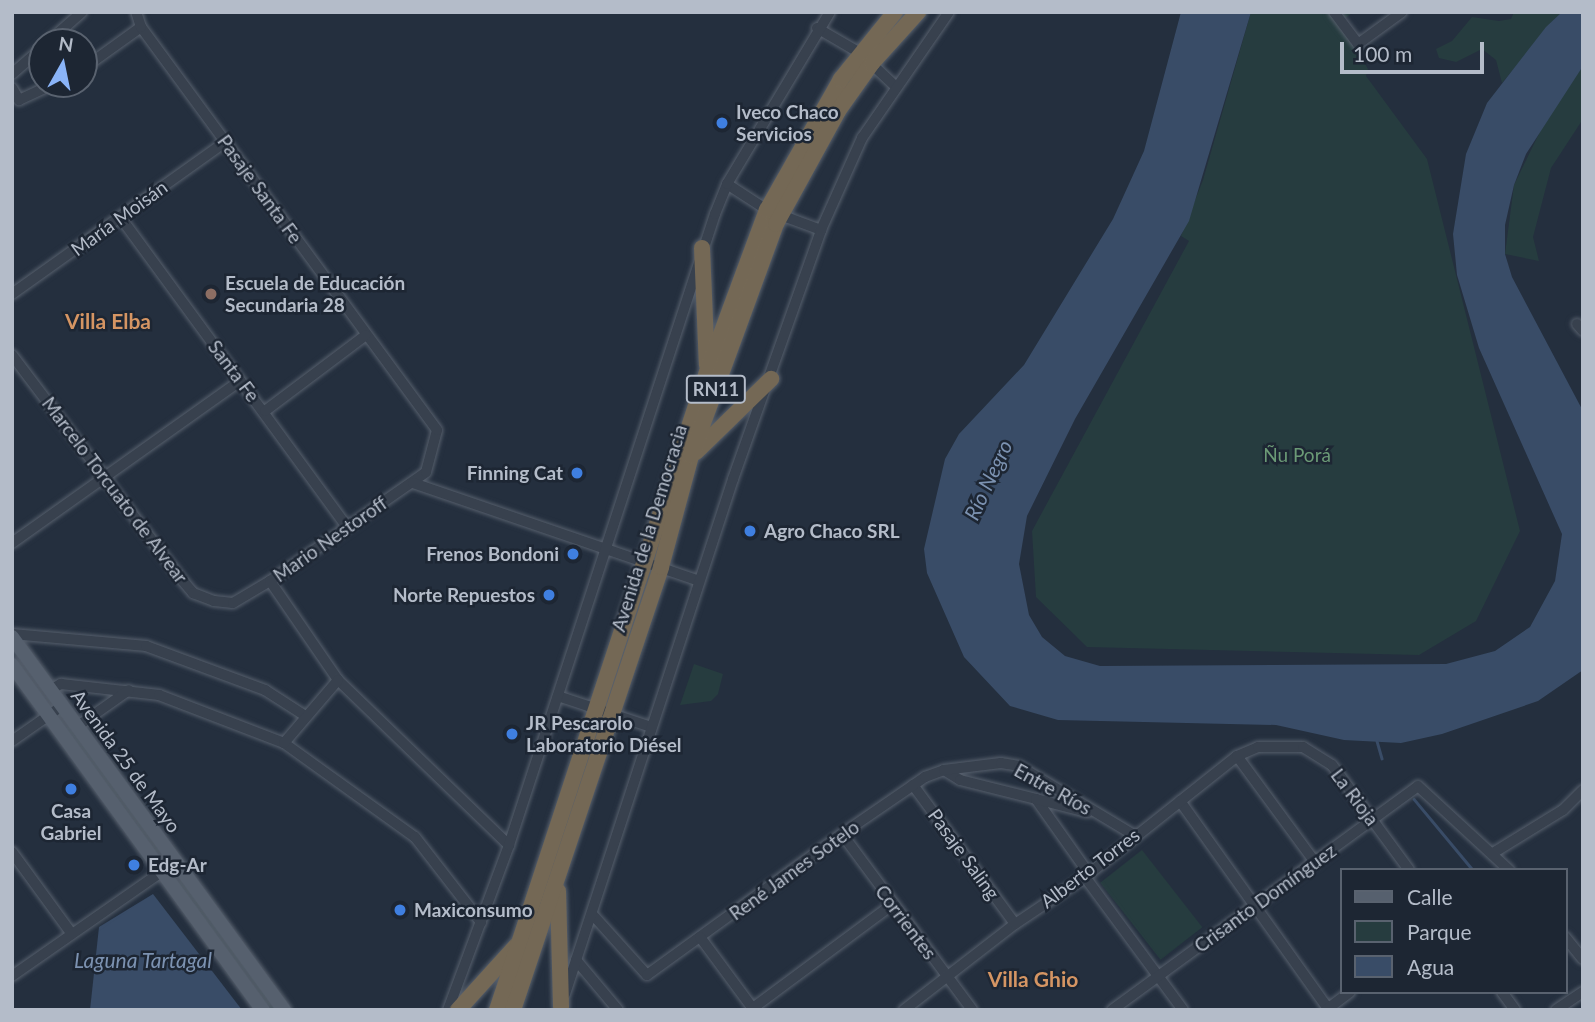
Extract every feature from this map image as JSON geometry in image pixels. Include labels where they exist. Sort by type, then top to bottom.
[{"type":"highway","name":"Avenida de la Democracia","points":[[654,564],[707,372],[774,212],[812,154],[895,12]]},
{"type":"highway","name":"Avenida de la Democracia","points":[[866,58],[918,12]]},
{"type":"highway","name":"Avenida de la Democracia","points":[[497,1010],[604,712],[774,212]]},
{"type":"highway","points":[[702,248],[707,372]]},
{"type":"highway","points":[[691,456],[771,379]]},
{"type":"highway","name":"Avenida de la Democracia","points":[[513,1010],[561,865],[604,712]]},
{"type":"highway","name":"RN11","points":[[560,1008],[557,918],[561,865]]},
{"type":"highway","points":[[458,1010],[520,942]]},
{"type":"main road","name":"Avenida 25 de Mayo","points":[[12,636],[284,1010]]},
{"type":"main road","name":"Avenida 25 de Mayo","points":[[12,665],[263,1010]]},
{"type":"street","points":[[64,28],[82,12]]},
{"type":"street","name":"Pasaje Santa Fe","points":[[136,12],[141,27],[437,430],[426,472]]},
{"type":"street","name":"Avenida de la Democracia","points":[[448,1010],[509,845],[702,248],[727,184],[817,28],[830,12]]},
{"type":"street","name":"RN11","points":[[560,1008],[699,581],[821,230],[862,138],[895,86],[949,12]]},
{"type":"street","points":[[1334,12],[1358,44],[1402,12]]},
{"type":"street","points":[[98,58],[141,27]]},
{"type":"street","points":[[817,28],[866,58],[895,86]]},
{"type":"street","points":[[12,74],[28,60]]},
{"type":"street","points":[[12,88],[19,100],[28,96]]},
{"type":"street","name":"María Moisán","points":[[12,294],[225,142]]},
{"type":"street","points":[[727,184],[774,212],[821,230]]},
{"type":"street","name":"Santa Fe","points":[[121,218],[346,525]]},
{"type":"street","points":[[265,411],[366,335]]},
{"type":"street","name":"Marcelo Torcuato de Alvear","points":[[12,355],[193,593],[233,603]]},
{"type":"street","points":[[12,543],[240,381]]},
{"type":"street","name":"Mario Nestoroff","points":[[233,603],[270,581],[346,525],[426,472]]},
{"type":"street","points":[[413,483],[699,581]]},
{"type":"street","points":[[270,581],[338,680],[509,845]]},
{"type":"street","points":[[12,636],[146,646],[265,690],[304,715]]},
{"type":"street","points":[[284,743],[304,715],[338,680]]},
{"type":"street","points":[[50,690],[61,684],[159,695],[284,743],[415,837],[481,922]]},
{"type":"street","points":[[78,726],[129,691]]},
{"type":"street","points":[[558,696],[651,727]]},
{"type":"street","points":[[12,741],[62,706]]},
{"type":"street","name":"Alberto Torres","points":[[904,1010],[1237,757],[1285,744]]},
{"type":"street","name":"La Rioja","points":[[1285,744],[1303,747],[1332,765],[1408,868]]},
{"type":"street","points":[[1237,757],[1315,862]]},
{"type":"street","name":"Entre Ríos","points":[[944,770],[1001,764],[1020,766],[1134,835]]},
{"type":"street","name":"René James Sotelo","points":[[592,914],[647,975],[842,834],[913,785],[944,770]]},
{"type":"street","name":"Entre Ríos","points":[[944,770],[960,780],[1036,799],[1183,1010]]},
{"type":"street","name":"Pasaje Saling","points":[[913,785],[1015,924]]},
{"type":"street","name":"Crisanto Domínguez","points":[[1112,1010],[1255,908],[1418,786],[1493,853]]},
{"type":"street","points":[[1507,868],[1493,853],[1563,810],[1583,790]]},
{"type":"street","points":[[1036,799],[1100,815]]},
{"type":"street","points":[[1180,801],[1328,1009],[1347,994]]},
{"type":"street","name":"Corrientes","points":[[842,834],[972,1010]]},
{"type":"street","points":[[12,852],[71,933]]},
{"type":"street","points":[[12,976],[176,862]]},
{"type":"street","points":[[701,937],[754,1009],[893,904]]},
{"type":"street","points":[[1567,939],[1583,959]]},
{"type":"street","points":[[576,960],[618,1010]]},
{"type":"street","points":[[1556,1010],[1582,993]]},
{"type":"street","points":[[1503,994],[1515,1010]]},
{"type":"green space","name":"Ñu Porá","points":[[1251,12],[1353,12],[1337,25],[1353,43],[1368,69],[1366,76],[1427,159],[1520,531],[1476,621],[1419,655],[1087,647],[1036,597],[1032,531],[1189,241],[1181,236],[1203,180]]},
{"type":"green space","points":[[1514,12],[1562,12],[1502,83],[1496,60],[1482,49],[1456,62],[1439,58],[1436,49],[1452,41],[1472,17],[1499,21],[1511,19]]},
{"type":"green space","points":[[1583,66],[1583,119],[1551,168],[1533,237],[1539,261],[1505,254],[1514,185],[1552,107]]},
{"type":"green space","points":[[694,664],[723,674],[718,694],[711,701],[680,705]]},
{"type":"green space","points":[[70,725],[161,850],[156,854],[65,729]]},
{"type":"green space","points":[[1142,850],[1202,927],[1161,960],[1100,883]]},
{"type":"green space","points":[[181,879],[277,1010],[272,1010],[178,883]]},
{"type":"water","name":"Río Negro","points":[[1181,12],[1251,12],[1189,221],[1075,419],[1027,516],[1019,564],[1029,615],[1042,637],[1065,656],[1100,666],[1446,664],[1495,651],[1530,627],[1555,581],[1562,534],[1479,348],[1457,275],[1453,234],[1466,154],[1487,103],[1546,27],[1562,12],[1583,12],[1583,66],[1526,154],[1514,185],[1505,225],[1505,254],[1512,277],[1583,411],[1583,670],[1538,701],[1442,734],[1401,743],[1344,740],[1276,725],[1058,720],[1010,706],[964,657],[927,573],[924,549],[945,459],[959,434],[1024,365],[1113,219],[1144,151]]},
{"type":"water","name":"Laguna Tartagal","points":[[153,894],[242,1010],[90,1010],[99,927]]},
{"type":"waterway","points":[[1377,741],[1382,758]]},
{"type":"waterway","points":[[1414,799],[1471,868]]},
{"type":"place","name":"Iveco Chaco Servicios","points":[[722,123]]},
{"type":"place","name":"Escuela de Educación Secundaria 28","points":[[211,294]]},
{"type":"place","name":"Finning Cat","points":[[577,473]]},
{"type":"place","name":"Agro Chaco SRL","points":[[750,531]]},
{"type":"place","name":"Frenos Bondoni","points":[[573,554]]},
{"type":"place","name":"Norte Repuestos","points":[[549,595]]},
{"type":"place","name":"JR Pescarolo Laboratorio Diésel","points":[[512,734]]},
{"type":"place","name":"Casa Gabriel","points":[[71,789]]},
{"type":"place","name":"Edg-Ar","points":[[134,865]]},
{"type":"place","name":"Maxiconsumo","points":[[400,910]]},
{"type":"district","name":"Villa Elba","points":[[108,321]]},
{"type":"district","name":"Villa Ghio","points":[[1033,979]]}]
